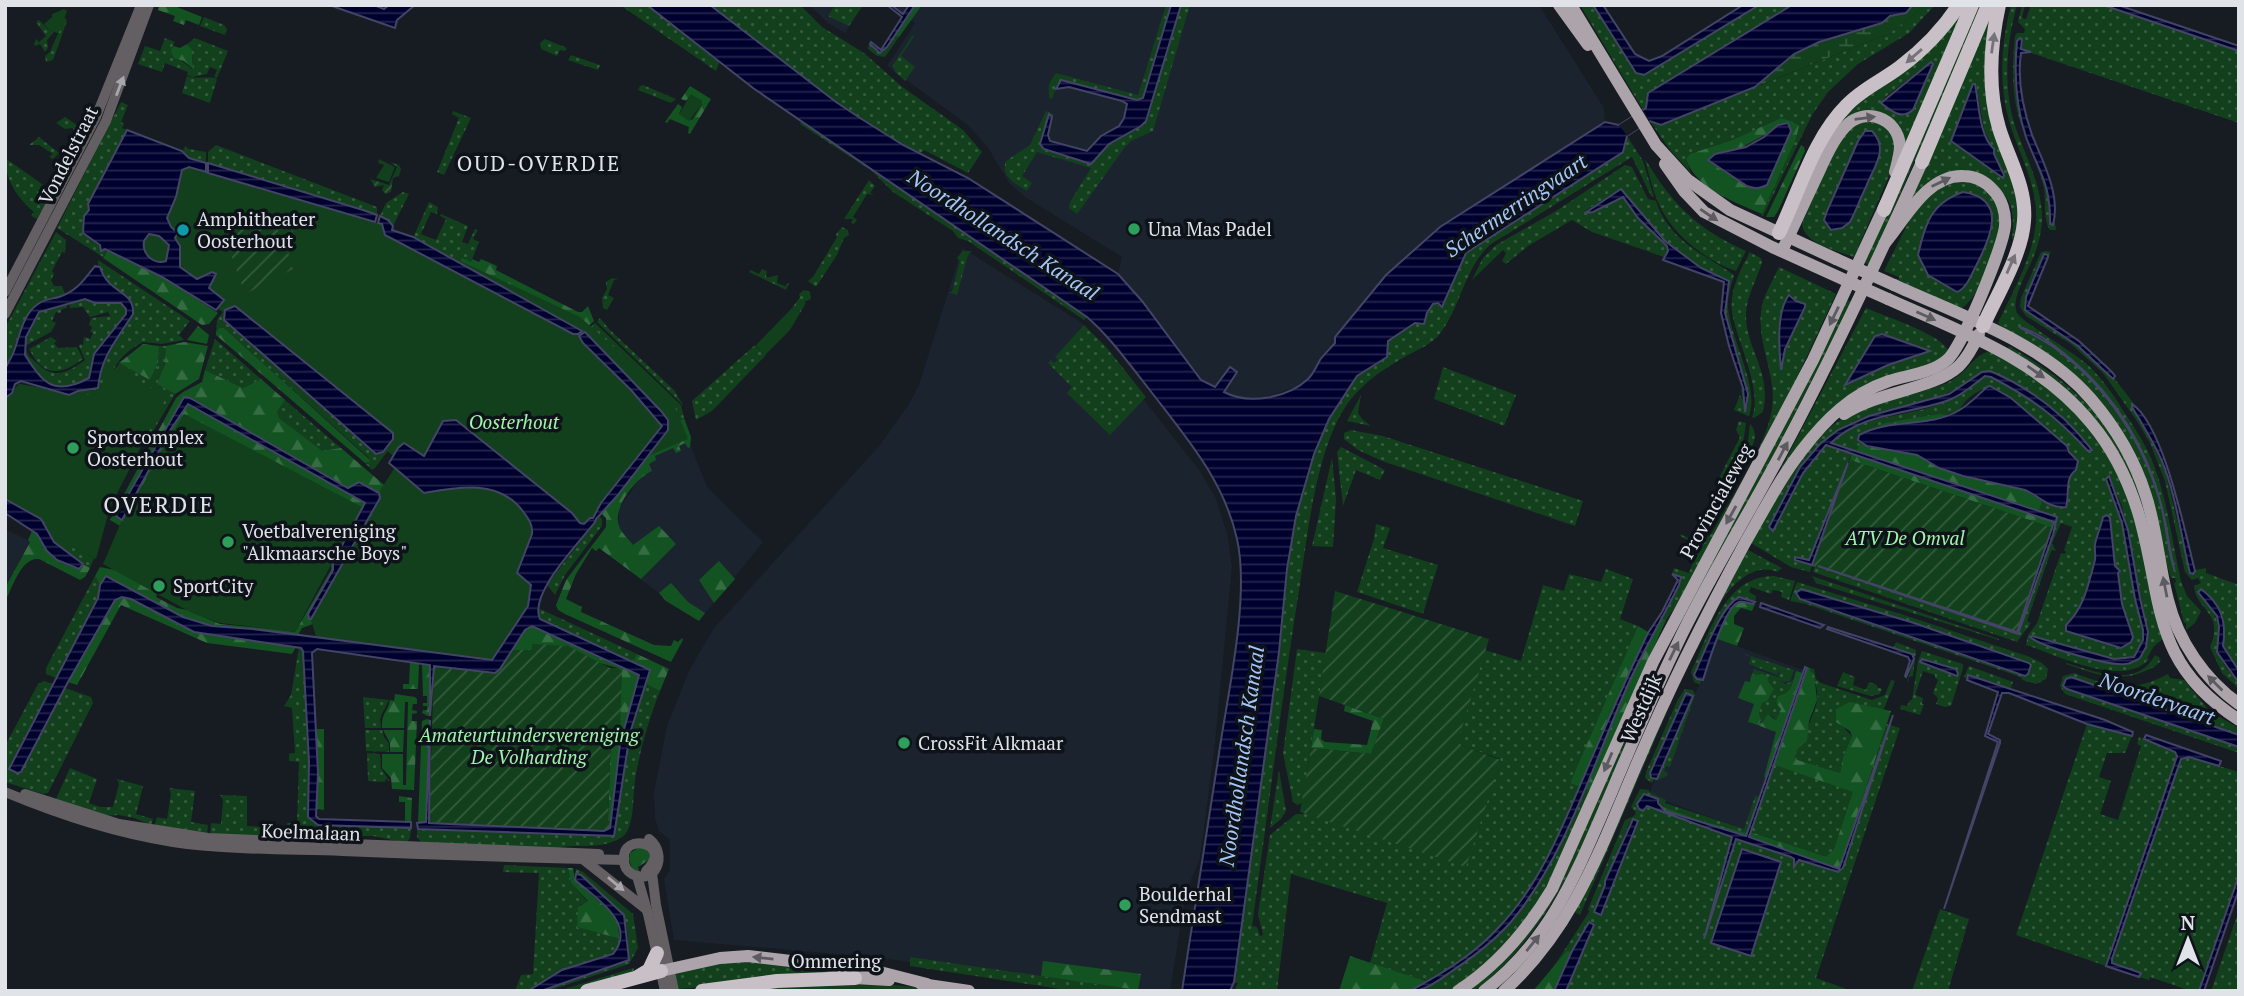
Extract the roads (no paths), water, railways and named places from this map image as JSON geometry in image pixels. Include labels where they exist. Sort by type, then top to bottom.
[{"type":"highway","points":[[1783,235],[1822,139],[1835,119],[1853,99],[1912,58],[1943,27],[1959,5]]},
{"type":"highway","name":"Provincialeweg","points":[[1884,210],[1972,5]]},
{"type":"highway","name":"Provincialeweg","points":[[1922,162],[1988,5]]},
{"type":"highway","points":[[1976,328],[2020,242],[2024,222],[2020,187],[1999,130],[1993,103],[1991,59],[1999,5]]},
{"type":"highway","points":[[639,976],[649,970],[657,953]]},
{"type":"highway","points":[[587,991],[666,970]]},
{"type":"highway","name":"Ommering","points":[[702,991],[777,981],[855,978]]},
{"type":"main road","points":[[1559,5],[1575,30],[1614,78]]},
{"type":"main road","points":[[1572,5],[1673,176],[1704,212],[1777,249],[1963,333],[1976,328]]},
{"type":"main road","points":[[1777,249],[1834,142],[1846,125],[1858,117],[1873,115],[1881,118],[1889,123],[1898,137],[1899,154],[1884,210]]},
{"type":"main road","points":[[1654,142],[1688,180],[1730,210],[1894,285],[1976,328],[2012,339],[2052,364],[2080,387],[2105,416],[2127,450],[2142,484],[2151,513],[2168,602],[2181,635],[2206,674],[2239,704]]},
{"type":"main road","name":"Provincialeweg","points":[[1484,991],[1531,946],[1568,891],[1654,692],[1683,632],[1797,424],[1922,162]]},
{"type":"main road","name":"Westdijk","points":[[1812,437],[1860,404],[1945,375],[1960,365],[1976,328],[1999,253],[2004,233],[2003,209],[1993,190],[1981,180],[1968,176],[1942,180],[1923,194],[1885,243]]},
{"type":"main road","name":"Provincialeweg","points":[[1458,991],[1485,971],[1509,948],[1552,889],[1653,662],[1775,433],[1884,210]]},
{"type":"main road","points":[[1976,328],[2064,394],[2092,424],[2119,466],[2133,498],[2160,617],[2179,662],[2205,693],[2239,720]]},
{"type":"main road","name":"Westdijk","points":[[1504,991],[1539,954],[1574,905],[1699,627],[1784,475],[1825,422],[1858,395],[1881,384],[1936,367],[1949,359],[1963,333]]},
{"type":"main road","points":[[666,970],[720,958],[748,956],[876,971],[927,984]]},
{"type":"main road","name":"Ommering","points":[[855,978],[927,984],[970,991]]},
{"type":"street","name":"Vondelstraat","points":[[5,314],[96,117],[141,5]]},
{"type":"street","name":"Vondelstraat","points":[[5,292],[106,121],[149,5]]},
{"type":"street","name":"Koelmalaan","points":[[5,786],[96,818],[176,834],[624,857]]},
{"type":"street","name":"Koelmalaan","points":[[5,792],[101,827],[175,842],[229,847],[584,860],[624,857]]},
{"type":"street","points":[[649,839],[656,845],[657,854],[645,875],[657,953],[674,991]]},
{"type":"street","points":[[645,875],[628,870],[624,857],[630,846],[639,842],[647,844],[657,854]]},
{"type":"street","points":[[584,860],[651,907],[666,970],[665,991]]},
{"type":"water","points":[[329,5],[374,5],[384,9],[389,5],[415,5],[397,20],[395,28]]},
{"type":"water","points":[[647,5],[710,5],[860,118],[903,145],[968,178],[1118,274],[1142,301],[1201,380],[1215,387],[1230,367],[1237,372],[1224,392],[1256,399],[1290,391],[1308,379],[1335,343],[1335,337],[1386,275],[1440,227],[1605,122],[1619,125],[1646,108],[1648,93],[1792,5],[1913,5],[1906,13],[1890,16],[1882,23],[1819,42],[1794,54],[1755,87],[1661,125],[1650,121],[1627,136],[1623,152],[1466,253],[1442,307],[1438,303],[1433,304],[1424,324],[1415,323],[1388,341],[1387,357],[1357,376],[1329,419],[1314,454],[1296,516],[1234,982],[1230,991],[1182,991],[1240,609],[1237,539],[1223,497],[1213,478],[1127,361],[1087,317],[753,88]]},
{"type":"water","points":[[887,5],[903,14],[909,5],[915,5],[887,47],[880,53],[871,42],[881,50],[902,17]]},
{"type":"water","points":[[1171,5],[1181,5],[1146,121],[1109,144],[1091,164],[1044,149],[1040,144],[1049,114],[1052,117],[1048,135],[1050,141],[1087,151],[1101,136],[1119,126],[1127,104],[1122,101],[1069,87],[1056,89],[1061,80],[1137,100],[1143,98]]},
{"type":"water","points":[[1593,5],[1603,5],[1635,54],[1649,61],[1662,56],[1743,5],[1759,5],[1644,75],[1636,73]]},
{"type":"water","points":[[2103,5],[2118,5],[2239,46],[2239,51]]},
{"type":"water","points":[[2020,38],[2021,49],[2031,52],[2021,53],[2022,94],[2032,135],[2053,190],[2053,225],[2050,224],[2046,187],[2020,114],[2016,65],[2017,41]]},
{"type":"water","points":[[1931,62],[1933,64],[1913,110],[1900,114],[1881,103]]},
{"type":"water","points":[[1973,84],[1982,128],[1994,149],[2003,178],[1951,141]]},
{"type":"water","points":[[1788,123],[1791,131],[1767,185],[1757,188],[1747,186],[1708,160],[1715,154],[1746,147],[1778,125]]},
{"type":"water","points":[[127,130],[206,163],[206,172],[189,167],[182,170],[176,197],[167,218],[178,233],[175,238],[180,246],[180,267],[197,279],[212,272],[216,274],[209,288],[224,300],[216,310],[162,277],[105,249],[101,251],[100,245],[83,233],[88,204]],"holes":[[[149,234],[159,236],[169,245],[166,261],[161,262],[149,257],[144,246]]]},
{"type":"water","points":[[1865,131],[1872,131],[1877,138],[1880,145],[1878,159],[1850,222],[1842,228],[1831,230],[1824,220],[1827,211]]},
{"type":"water","points":[[208,163],[363,210],[377,215],[375,222],[208,173]]},
{"type":"water","points":[[1621,189],[1665,241],[1701,268],[1729,281],[1725,313],[1748,394],[1745,412],[1743,388],[1721,313],[1724,282],[1663,260],[1668,251],[1667,246],[1638,218],[1623,197],[1593,212],[1585,213]]},
{"type":"water","points":[[1963,192],[1986,202],[1992,221],[1982,255],[1966,284],[1957,292],[1928,275],[1918,255],[1931,216],[1943,202]]},
{"type":"water","points":[[380,216],[388,220],[393,226],[392,230],[413,237],[582,331],[573,334],[385,235],[382,224],[378,223]]},
{"type":"water","points":[[2044,254],[2048,257],[2028,306],[2079,341],[2112,372],[2115,376],[2113,379],[2078,346],[2025,310],[2026,297]]},
{"type":"water","points":[[95,266],[100,267],[109,282],[130,300],[133,314],[106,358],[98,388],[69,395],[21,381],[15,384],[12,393],[5,398],[6,368],[29,313],[41,302],[71,292]],"holes":[[[85,299],[95,303],[121,303],[126,314],[94,354],[89,378],[67,386],[51,384],[38,374],[25,355],[26,337],[39,312]]]},
{"type":"water","points":[[1789,295],[1805,304],[1805,307],[1785,349],[1781,370],[1780,320]]},
{"type":"water","points":[[235,306],[393,433],[393,439],[383,452],[376,454],[224,320],[225,310]]},
{"type":"water","points":[[2019,327],[2040,336],[2088,374],[2115,407],[2127,425],[2138,444],[2155,483],[2175,572],[2155,486],[2135,441],[2122,420],[2108,400],[2075,364]]},
{"type":"water","points":[[585,332],[668,420],[668,430],[557,569],[541,596],[538,608],[540,619],[650,670],[630,733],[614,836],[418,829],[417,823],[426,822],[430,720],[429,823],[604,831],[610,828],[620,744],[639,675],[532,626],[525,630],[495,673],[434,666],[430,716],[430,665],[317,649],[312,653],[318,773],[316,816],[319,819],[411,822],[411,828],[318,825],[308,817],[309,762],[301,648],[194,632],[131,599],[122,597],[115,600],[21,772],[9,769],[98,598],[100,585],[106,576],[183,617],[212,626],[492,660],[528,606],[531,585],[517,573],[532,534],[530,521],[512,500],[501,493],[489,489],[464,488],[424,493],[389,463],[404,443],[424,456],[443,421],[456,420],[572,513],[580,523],[584,524],[593,518],[601,503],[662,426],[631,390],[583,343],[579,336]]},
{"type":"water","points":[[1882,334],[1930,351],[1888,365],[1845,385],[1875,336]]},
{"type":"water","points":[[1990,371],[2046,404],[2070,425],[2092,450],[2088,451],[2055,418],[2032,401],[1985,376],[1954,398],[1871,420],[1843,433],[1831,443],[2057,517],[2018,634],[1818,566],[2017,632],[2054,522],[1826,445],[1803,473],[1773,531],[1769,527],[1800,467],[1820,444],[1838,430],[1869,416],[1949,394],[1982,372]]},
{"type":"water","points":[[1990,386],[2011,398],[2067,446],[2078,461],[2076,470],[2070,477],[2066,507],[2049,504],[2025,490],[1939,468],[1917,455],[1867,446],[1858,440],[1859,435],[1884,426],[1946,416],[1962,409]]},
{"type":"water","points":[[184,397],[348,488],[359,482],[379,493],[380,498],[311,619],[308,614],[333,570],[333,562],[365,503],[188,404],[171,429],[122,520],[116,516]]},
{"type":"water","points":[[2132,404],[2154,434],[2172,481],[2195,571],[2193,574],[2190,573],[2166,473],[2158,452]]},
{"type":"water","points":[[1848,463],[1812,565],[1795,560],[1795,557],[1809,560]]},
{"type":"water","points":[[2109,476],[2128,530],[2148,632],[2146,647],[2140,658],[2127,664],[2076,655],[2030,637],[2114,659],[2134,657],[2143,640],[2122,523],[2106,479]]},
{"type":"water","points":[[5,499],[41,519],[54,542],[83,564],[79,569],[57,560],[47,551],[37,534],[5,513]]},
{"type":"water","points":[[2107,515],[2110,518],[2115,566],[2120,571],[2118,573],[2122,604],[2133,637],[2131,642],[2121,648],[2066,631],[2066,625],[2078,610],[2085,595],[2095,560],[2096,541],[2103,517]]},
{"type":"water","points":[[1672,574],[1681,577],[1679,585],[1630,680],[1563,838],[1530,897],[1510,923],[1482,949],[1432,984],[1410,991],[1446,970],[1480,945],[1500,926],[1528,891],[1560,831],[1648,633],[1678,580]]},
{"type":"water","points":[[1801,589],[1914,623],[2029,663],[2031,665],[2028,674],[2025,676],[1800,599],[1796,593]]},
{"type":"water","points":[[2201,589],[2221,614],[2223,646],[2239,671],[2239,683],[2217,652],[2217,616],[2198,592]]},
{"type":"water","points":[[1739,597],[1755,602],[1739,602],[1732,608],[1717,638],[1703,680],[1697,679],[1694,675],[1713,632],[1725,610]]},
{"type":"water","points":[[1761,603],[1824,625],[1820,628],[1760,607]]},
{"type":"water","points":[[1828,627],[1912,654],[1914,659],[1906,677],[1910,661],[1908,657],[1827,629]]},
{"type":"water","points":[[1922,659],[1956,669],[1958,674],[1957,676],[1920,662]]},
{"type":"water","points":[[1805,667],[1807,668],[1749,837],[1839,869],[1893,715],[1843,868],[1838,872],[1799,860],[1794,867],[1794,859],[1791,857],[1736,839],[1704,939],[1732,837],[1647,806],[1643,811],[1637,804],[1644,794],[1658,799],[1665,811],[1746,836]]},
{"type":"water","points":[[1968,675],[2105,720],[2133,732],[2132,736],[2087,724],[2009,693],[2002,693],[1988,734],[2000,740],[2000,743],[1944,909],[1998,742],[1985,736],[1998,692],[1967,680]]},
{"type":"water","points":[[2071,677],[2239,735],[2239,747],[2067,689],[2063,686],[2066,679]]},
{"type":"water","points":[[1686,693],[1693,696],[1657,779],[1651,778],[1650,773]]},
{"type":"water","points":[[2146,735],[2221,761],[2219,766],[2189,757],[2181,759],[2112,959],[2112,963],[2141,973],[2139,977],[2106,966],[2177,756],[2175,752],[2144,739]]},
{"type":"water","points":[[1633,819],[1638,821],[1601,915],[1594,912]]},
{"type":"water","points":[[1742,849],[1781,862],[1751,956],[1711,943]]},
{"type":"water","points":[[576,874],[581,875],[624,915],[629,960],[541,991],[528,991],[562,970],[613,954],[619,943],[620,932],[611,912],[575,880]]},
{"type":"water","points":[[2239,875],[2239,889],[2204,991],[2199,991]]},
{"type":"water","points":[[1589,922],[1594,925],[1566,991],[1554,991],[1572,951]]},
{"type":"place","name":"Una Mas Padel","points":[[1134,229]]},
{"type":"place","name":"Amphitheater Oosterhout","points":[[183,230]]},
{"type":"place","name":"Sportcomplex Oosterhout","points":[[73,448]]},
{"type":"place","name":"Voetbalvereniging \"Alkmaarsche Boys\"","points":[[228,542]]},
{"type":"place","name":"SportCity","points":[[159,586]]},
{"type":"place","name":"CrossFit Alkmaar","points":[[904,743]]},
{"type":"place","name":"Boulderhal Sendmast","points":[[1125,905]]},
{"type":"district","name":"OUD-OVERDIE","points":[[539,164]]},
{"type":"district","name":"OVERDIE","points":[[159,505]]},
{"type":"water label","name":"Schermerringvaart","points":[[1516,206]]},
{"type":"water label","name":"Noordhollandsch Kanaal","points":[[1003,235]]},
{"type":"water label","name":"Noordervaart","points":[[2157,699]]},
{"type":"water label","name":"Noordhollandsch Kanaal","points":[[1242,756]]},
{"type":"park label","name":"Oosterhout","points":[[514,422]]},
{"type":"park label","name":"ATV De Omval","points":[[1905,538]]},
{"type":"park label","name":"Amateurtuindersvereniging De Volharding","points":[[529,746]]}]
